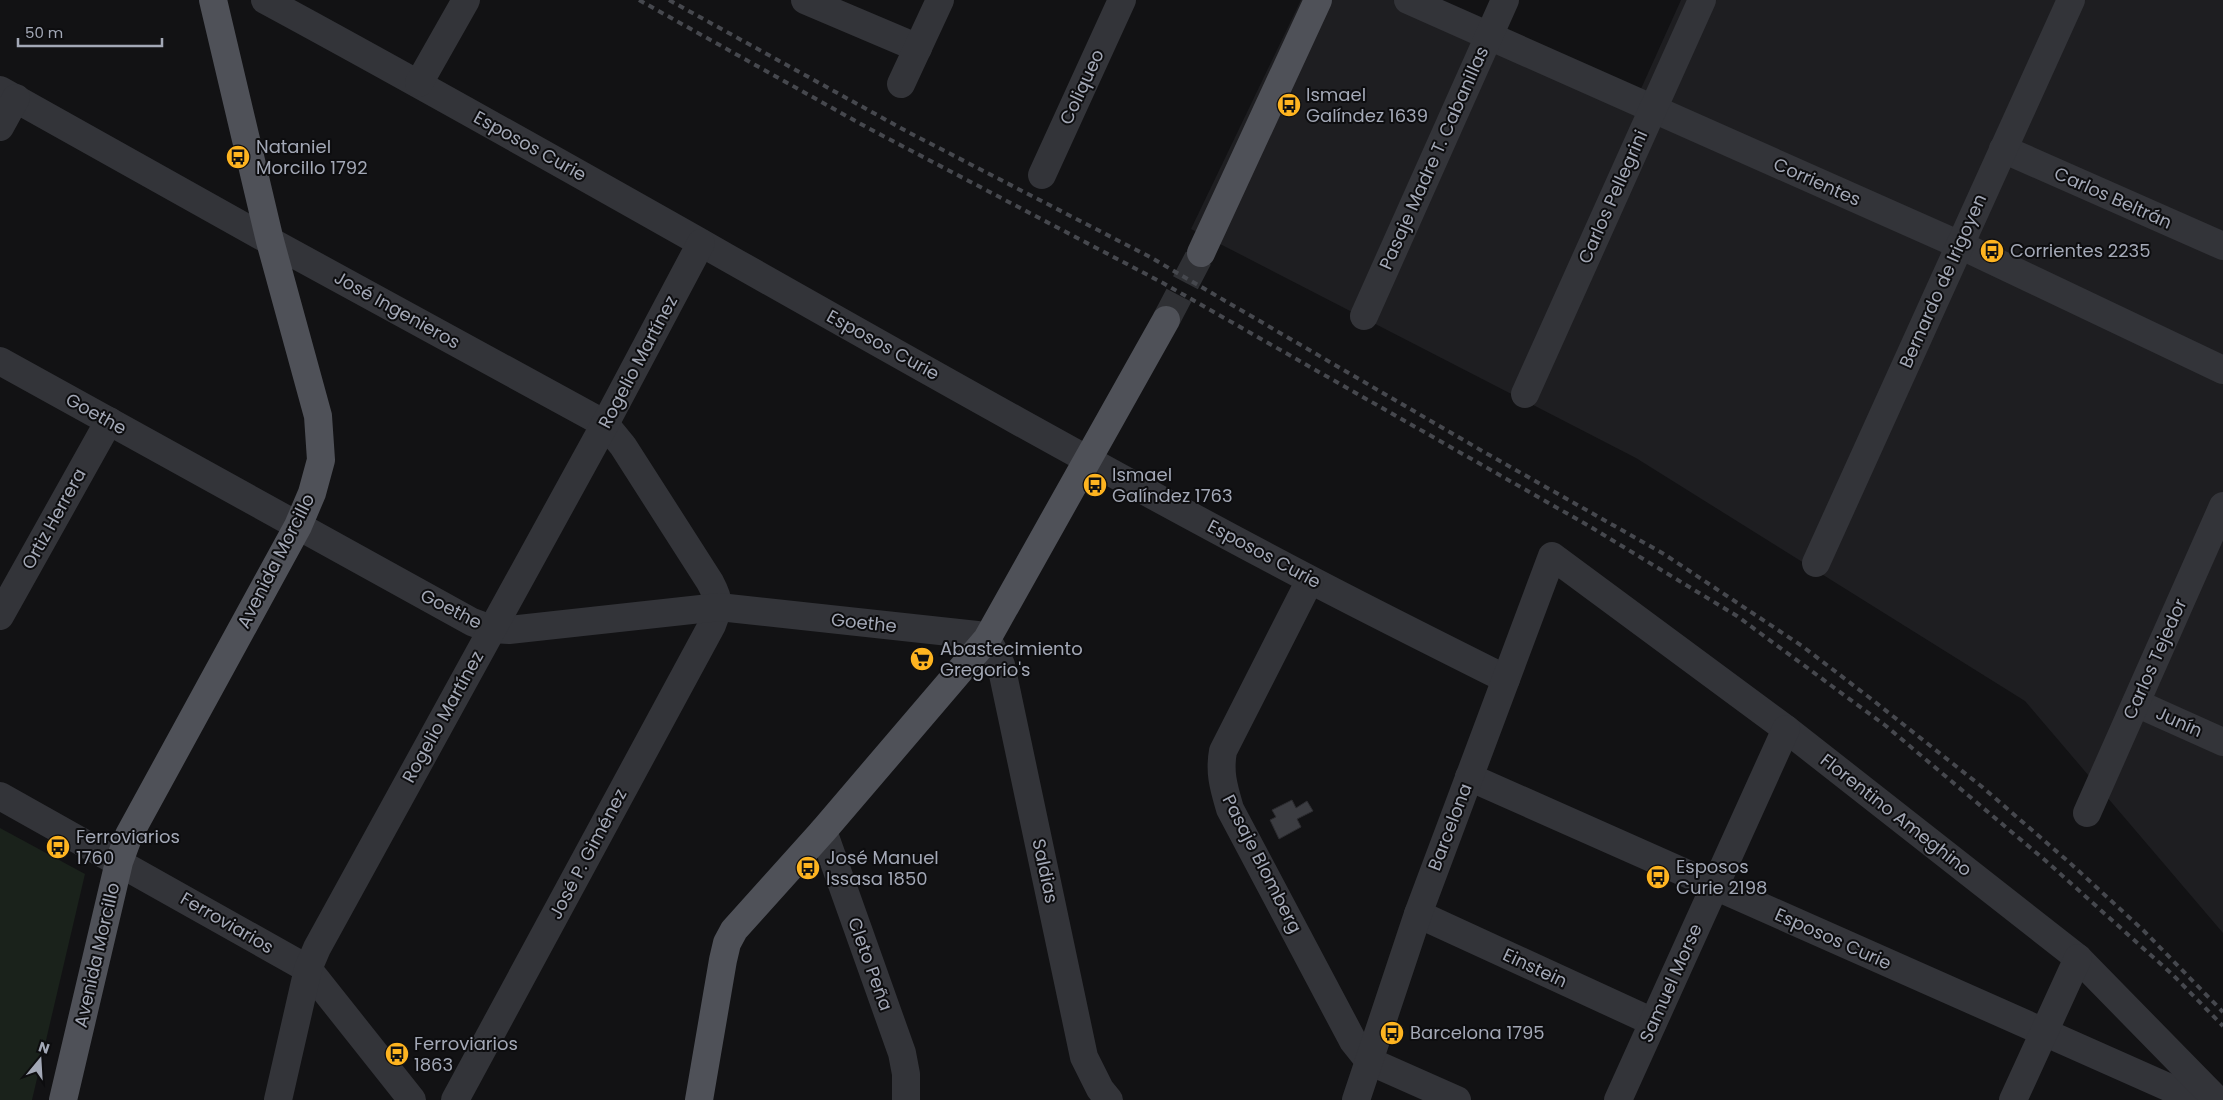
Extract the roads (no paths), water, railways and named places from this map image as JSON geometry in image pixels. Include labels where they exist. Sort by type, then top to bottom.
[{"type":"main road","name":"Avenida Morcillo","points":[[64,1100],[119,862],[129,835],[298,526],[321,460],[318,416],[270,241],[213,0]]},
{"type":"main road","points":[[1200,253],[1318,0]]},
{"type":"main road","points":[[699,1100],[728,943],[734,930],[823,831],[987,639],[1166,320]]},
{"type":"street","name":"Esposos Curie","points":[[265,0],[419,83],[1089,460],[1310,580],[1506,679]]},
{"type":"street","points":[[419,83],[466,0]]},
{"type":"street","points":[[805,0],[918,48]]},
{"type":"street","points":[[901,84],[940,0]]},
{"type":"street","name":"Coliqueo","points":[[1042,175],[1122,0]]},
{"type":"street","name":"Corrientes","points":[[1408,0],[1960,245],[2223,370]]},
{"type":"street","name":"Pasaje Madre T. Cabanillas","points":[[1364,316],[1504,0]]},
{"type":"street","name":"Carlos Pellegrini","points":[[1525,394],[1702,0]]},
{"type":"street","name":"Bernardo de Irigoyen","points":[[1816,562],[2071,0]]},
{"type":"street","name":"José Ingenieros","points":[[8,94],[270,241],[605,424],[623,446],[710,582],[717,597],[719,607]]},
{"type":"street","points":[[0,127],[8,94]]},
{"type":"street","name":"Carlos Beltrán","points":[[2003,149],[2223,246]]},
{"type":"street","name":"Rogelio Martínez","points":[[278,1100],[308,969],[317,948],[605,424],[701,243]]},
{"type":"street","name":"Goethe","points":[[0,360],[472,622],[491,629],[509,630],[719,607],[977,635],[987,639]]},
{"type":"street","name":"Ortiz Herrera","points":[[0,616],[109,421]]},
{"type":"street","name":"Carlos Tejedor","points":[[2087,813],[2223,506]]},
{"type":"street","name":"Barcelona","points":[[1356,1100],[1418,914],[1552,556]]},
{"type":"street","name":"Florentino Ameghino","points":[[1552,556],[1786,728],[2078,958],[2217,1100]]},
{"type":"street","name":"Pasaje Blomberg","points":[[1310,580],[1231,733],[1223,751],[1220,767],[1230,809],[1353,1041],[1369,1060]]},
{"type":"street","name":"José P. Giménez","points":[[455,1100],[707,633],[719,607]]},
{"type":"street","name":"Saldias","points":[[987,639],[1001,665],[1084,1057],[1100,1089],[1110,1100]]},
{"type":"street","name":"Junín","points":[[2136,703],[2223,742]]},
{"type":"street","name":"Samuel Morse","points":[[1618,1100],[1786,728]]},
{"type":"street","name":"Esposos Curie","points":[[1469,777],[2197,1100]]},
{"type":"street","name":"Ferroviarios","points":[[0,796],[308,969],[412,1100]]},
{"type":"street","name":"Cleto Peña","points":[[823,831],[902,1052],[906,1074],[906,1100]]},
{"type":"street","name":"Einstein","points":[[1418,914],[1653,1022]]},
{"type":"street","points":[[2013,1100],[2078,958]]},
{"type":"street","points":[[1369,1060],[1457,1100]]},
{"type":"tunnel","points":[[1166,320],[1201,253]]},
{"type":"railway","points":[[639,0],[868,128],[1163,283],[1589,526],[1737,616],[1886,726],[2046,861],[2173,975],[2223,1026]]},
{"type":"railway","points":[[669,0],[908,132],[1150,257],[1484,452],[1664,554],[1802,646],[1981,786],[2070,863],[2144,931],[2223,1012]]},
{"type":"place","name":"Ismael Galíndez 1639","points":[[1289,105]]},
{"type":"place","name":"Nataniel Morcillo 1792","points":[[238,157]]},
{"type":"place","name":"Corrientes 2235","points":[[1992,251]]},
{"type":"place","name":"Ismael Galíndez 1763","points":[[1095,485]]},
{"type":"place","name":"Abastecimiento Gregorio's","points":[[922,659]]},
{"type":"place","name":"Ferroviarios 1760","points":[[58,847]]},
{"type":"place","name":"José Manuel Issasa 1850","points":[[808,868]]},
{"type":"place","name":"Esposos Curie 2198","points":[[1658,877]]},
{"type":"place","name":"Barcelona 1795","points":[[1392,1033]]},
{"type":"place","name":"Ferroviarios 1863","points":[[397,1054]]}]
